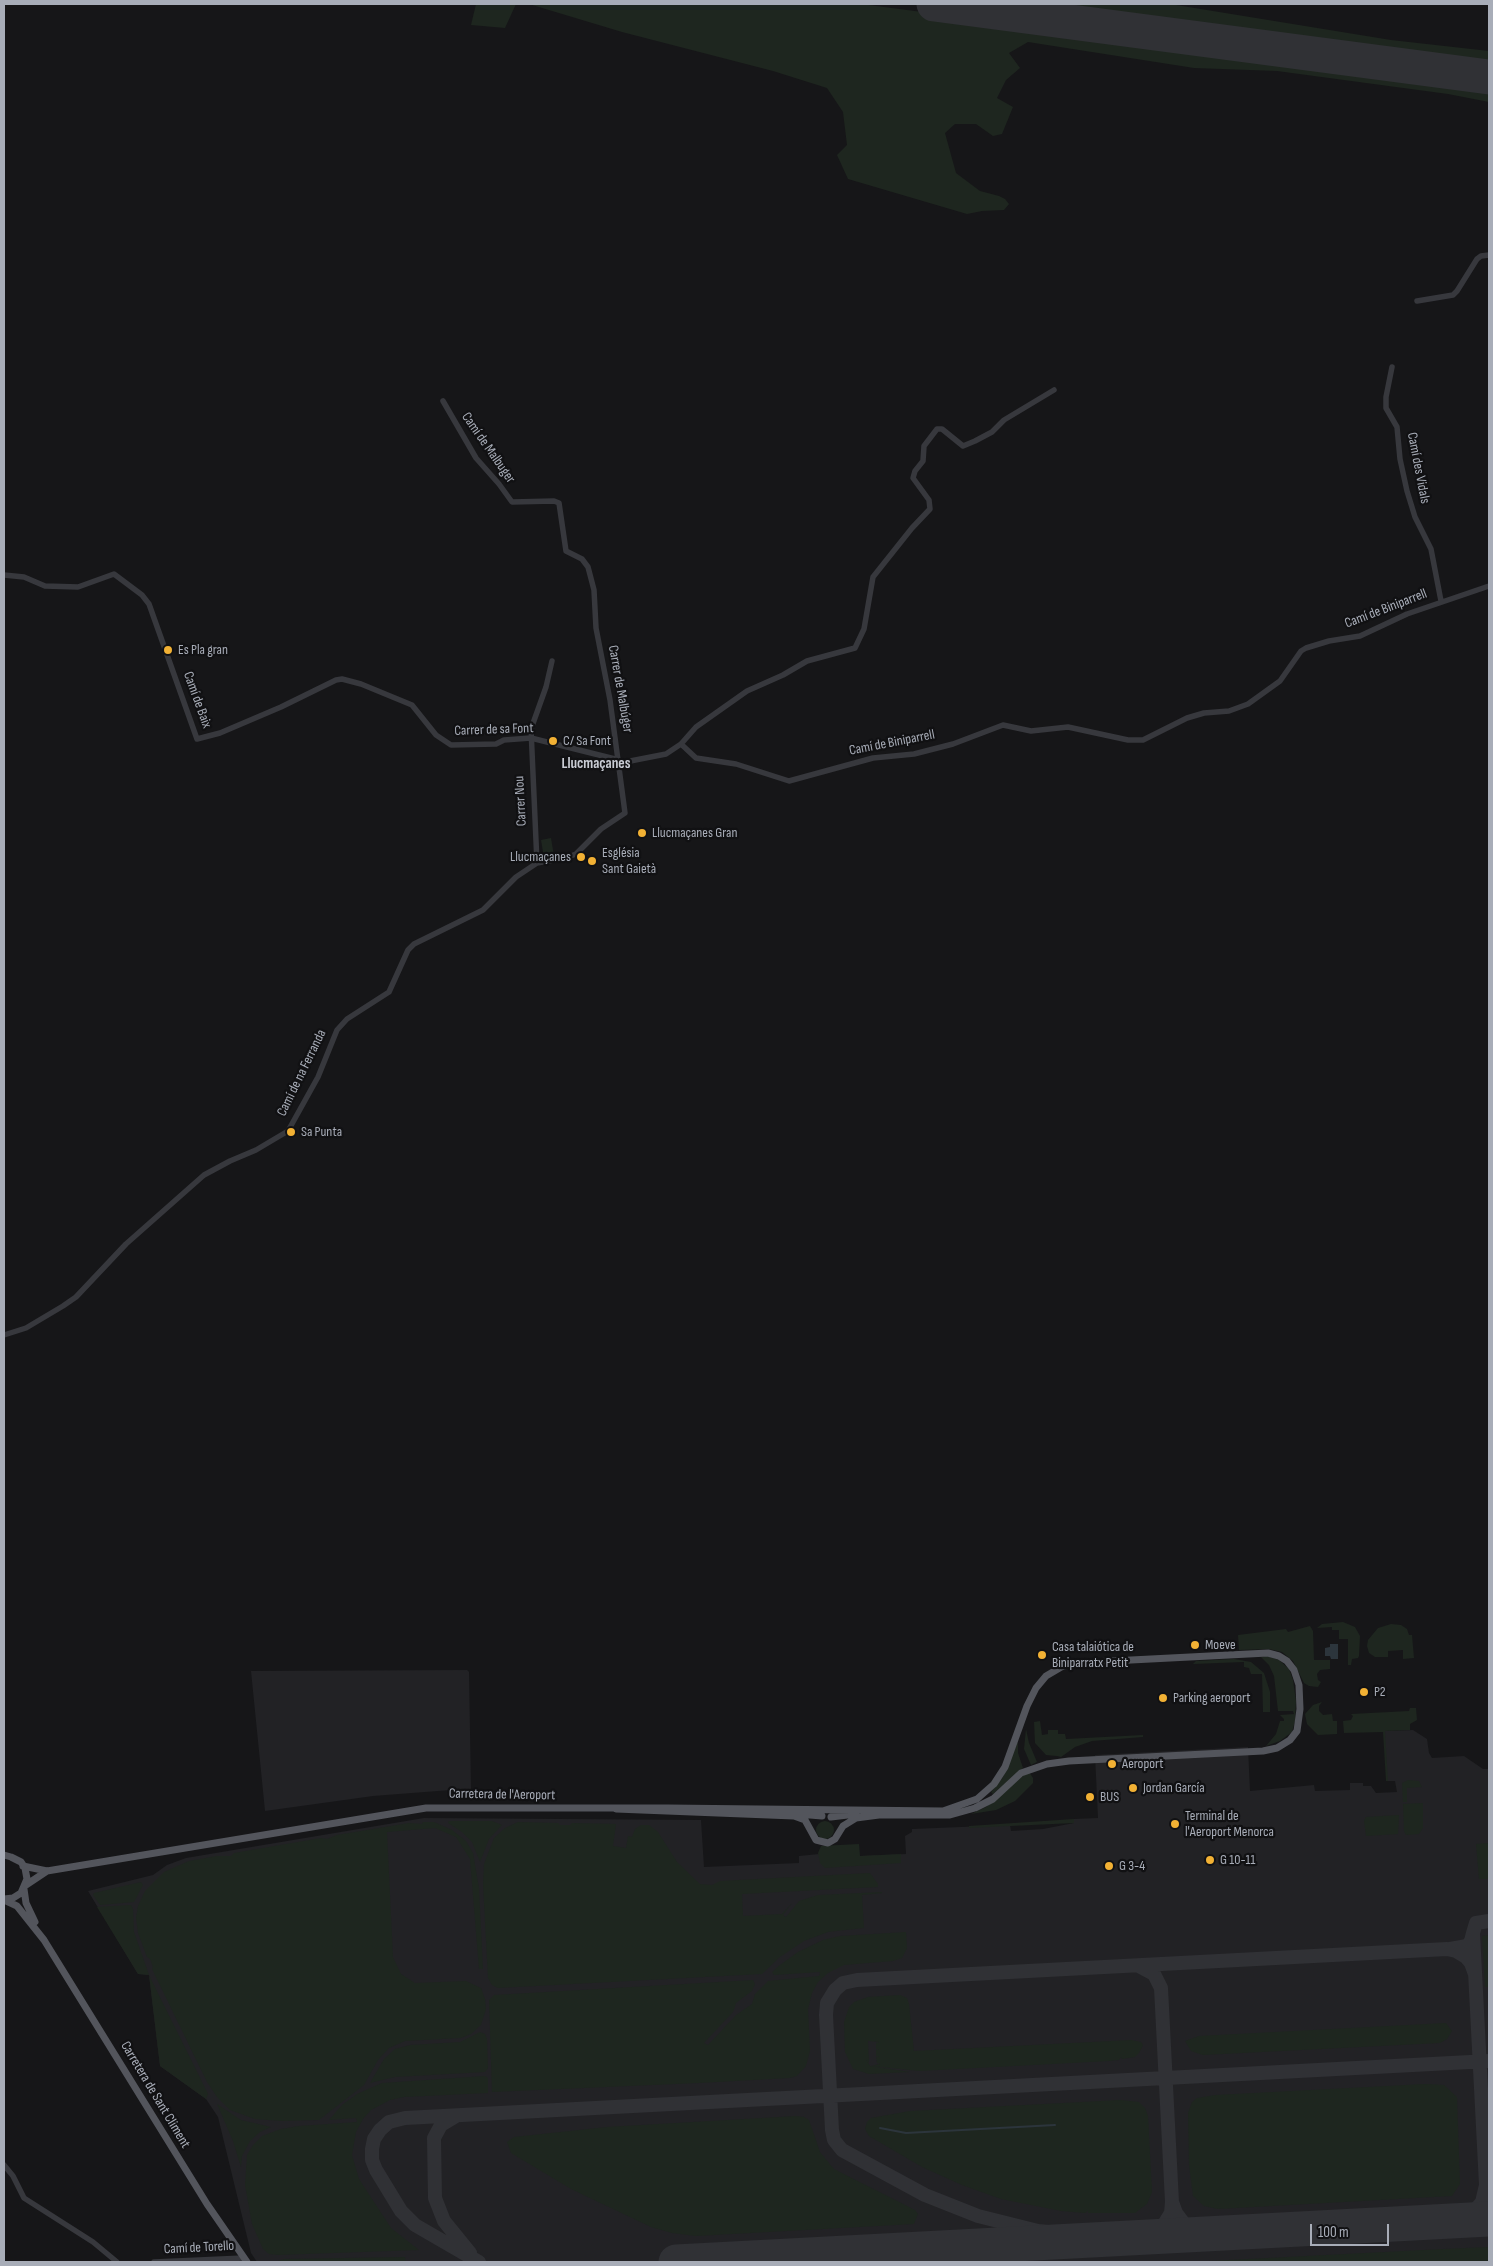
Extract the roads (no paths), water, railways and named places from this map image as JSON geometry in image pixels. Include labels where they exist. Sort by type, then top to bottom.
[{"type":"main road","name":"Carretera de l'Aeroport","points":[[4,1856],[17,1859],[23,1866],[47,1871],[426,1808],[745,1808],[939,1812],[962,1806],[984,1794],[997,1781],[1005,1767],[1028,1706],[1039,1684],[1050,1672],[1069,1664],[1268,1652],[1279,1656],[1291,1666],[1298,1681],[1300,1703],[1295,1736],[1277,1748],[1264,1751],[1069,1760],[1047,1764],[1030,1769],[1017,1776],[992,1798],[975,1808],[950,1815],[864,1817],[850,1821],[843,1826],[839,1834]]},
{"type":"main road","points":[[745,1808],[831,1817],[881,1811]]},
{"type":"main road","points":[[616,1809],[794,1816],[806,1820],[816,1840],[824,1843],[832,1842],[839,1834],[838,1824],[831,1817]]},
{"type":"main road","points":[[812,1832],[814,1821],[822,1816]]},
{"type":"main road","points":[[23,1866],[27,1874],[25,1887],[27,1908],[44,1940]]},
{"type":"main road","name":"Carretera de l'Aeroport","points":[[4,1900],[17,1896],[25,1887],[47,1871]]},
{"type":"main road","points":[[4,1900],[16,1906],[44,1940]]},
{"type":"main road","name":"Carretera de Sant Climent","points":[[44,1940],[203,2197],[246,2260]]},
{"type":"street","points":[[1417,301],[1453,295],[1458,291],[1477,259],[1481,256],[1489,255]]},
{"type":"street","name":"Camí des Vidals","points":[[1392,367],[1386,397],[1386,408],[1397,428],[1400,458],[1415,516],[1431,549],[1441,601]]},
{"type":"street","name":"Carrer de sa Font","points":[[432,730],[446,742],[458,746],[496,744],[504,740],[531,738],[620,762],[666,754],[681,744],[696,727],[747,691],[783,675],[807,661],[855,648],[864,629],[874,576],[912,528],[930,509],[929,500],[913,478],[915,471],[923,461],[924,446],[937,430],[942,429],[963,446],[992,432],[1004,420],[1054,390]]},
{"type":"street","name":"Camí de Malbuger","points":[[443,401],[476,458],[512,502],[554,500],[559,503],[566,551],[582,558],[588,567],[594,590],[596,628]]},
{"type":"street","name":"Camí de Baix","points":[[4,574],[24,577],[45,586],[73,587],[83,586],[114,574],[142,595],[149,604],[197,739],[220,733],[339,679],[361,684],[412,705],[432,730]]},
{"type":"street","name":"Camí de Biniparrell","points":[[681,744],[696,758],[736,764],[789,781],[873,758],[914,754],[953,744],[1003,725],[1031,731],[1068,726],[1128,740],[1143,740],[1187,718],[1204,713],[1229,711],[1248,704],[1280,681],[1300,651],[1306,648],[1329,641],[1360,636],[1407,614],[1489,586]]},
{"type":"street","name":"Carrer de Malbúger","points":[[537,863],[565,858],[577,853],[601,829],[625,813],[620,762],[596,628]]},
{"type":"street","name":"Carrer Nou","points":[[537,863],[531,729],[546,687],[552,661]]},
{"type":"street","name":"Camí de na Ferranda","points":[[4,1334],[26,1328],[76,1296],[126,1244],[204,1175],[256,1150],[288,1131],[318,1077],[340,1025],[389,992],[408,950],[414,944],[482,910],[516,877],[537,863]]},
{"type":"street","points":[[4,2165],[14,2176],[24,2198],[92,2242],[117,2262]]},
{"type":"street","name":"Camí de Torello","points":[[154,2262],[246,2260]]},
{"type":"waterway","points":[[880,2128],[906,2133],[1055,2125]]},
{"type":"place","name":"Es Pla gran","points":[[168,650]]},
{"type":"place","name":"C/ Sa Font","points":[[553,741]]},
{"type":"place","name":"Llucmaçanes Gran","points":[[642,833]]},
{"type":"place","name":"Llucmaçanes","points":[[581,857]]},
{"type":"place","name":"Església Sant Gaietà","points":[[592,861]]},
{"type":"place","name":"Sa Punta","points":[[291,1132]]},
{"type":"place","name":"Moeve","points":[[1195,1645]]},
{"type":"place","name":"Casa talaiótica de Biniparratx Petit","points":[[1042,1655]]},
{"type":"place","name":"P2","points":[[1364,1692]]},
{"type":"place","name":"Parking aeroport","points":[[1163,1698]]},
{"type":"place","name":"Aeroport","points":[[1112,1764]]},
{"type":"place","name":"Jordan García","points":[[1133,1788]]},
{"type":"place","name":"BUS","points":[[1090,1797]]},
{"type":"place","name":"Terminal de l'Aeroport Menorca","points":[[1175,1824]]},
{"type":"place","name":"G 10-11","points":[[1210,1860]]},
{"type":"place","name":"G 3-4","points":[[1109,1866]]},
{"type":"district","name":"Llucmaçanes","points":[[596,764]]}]
